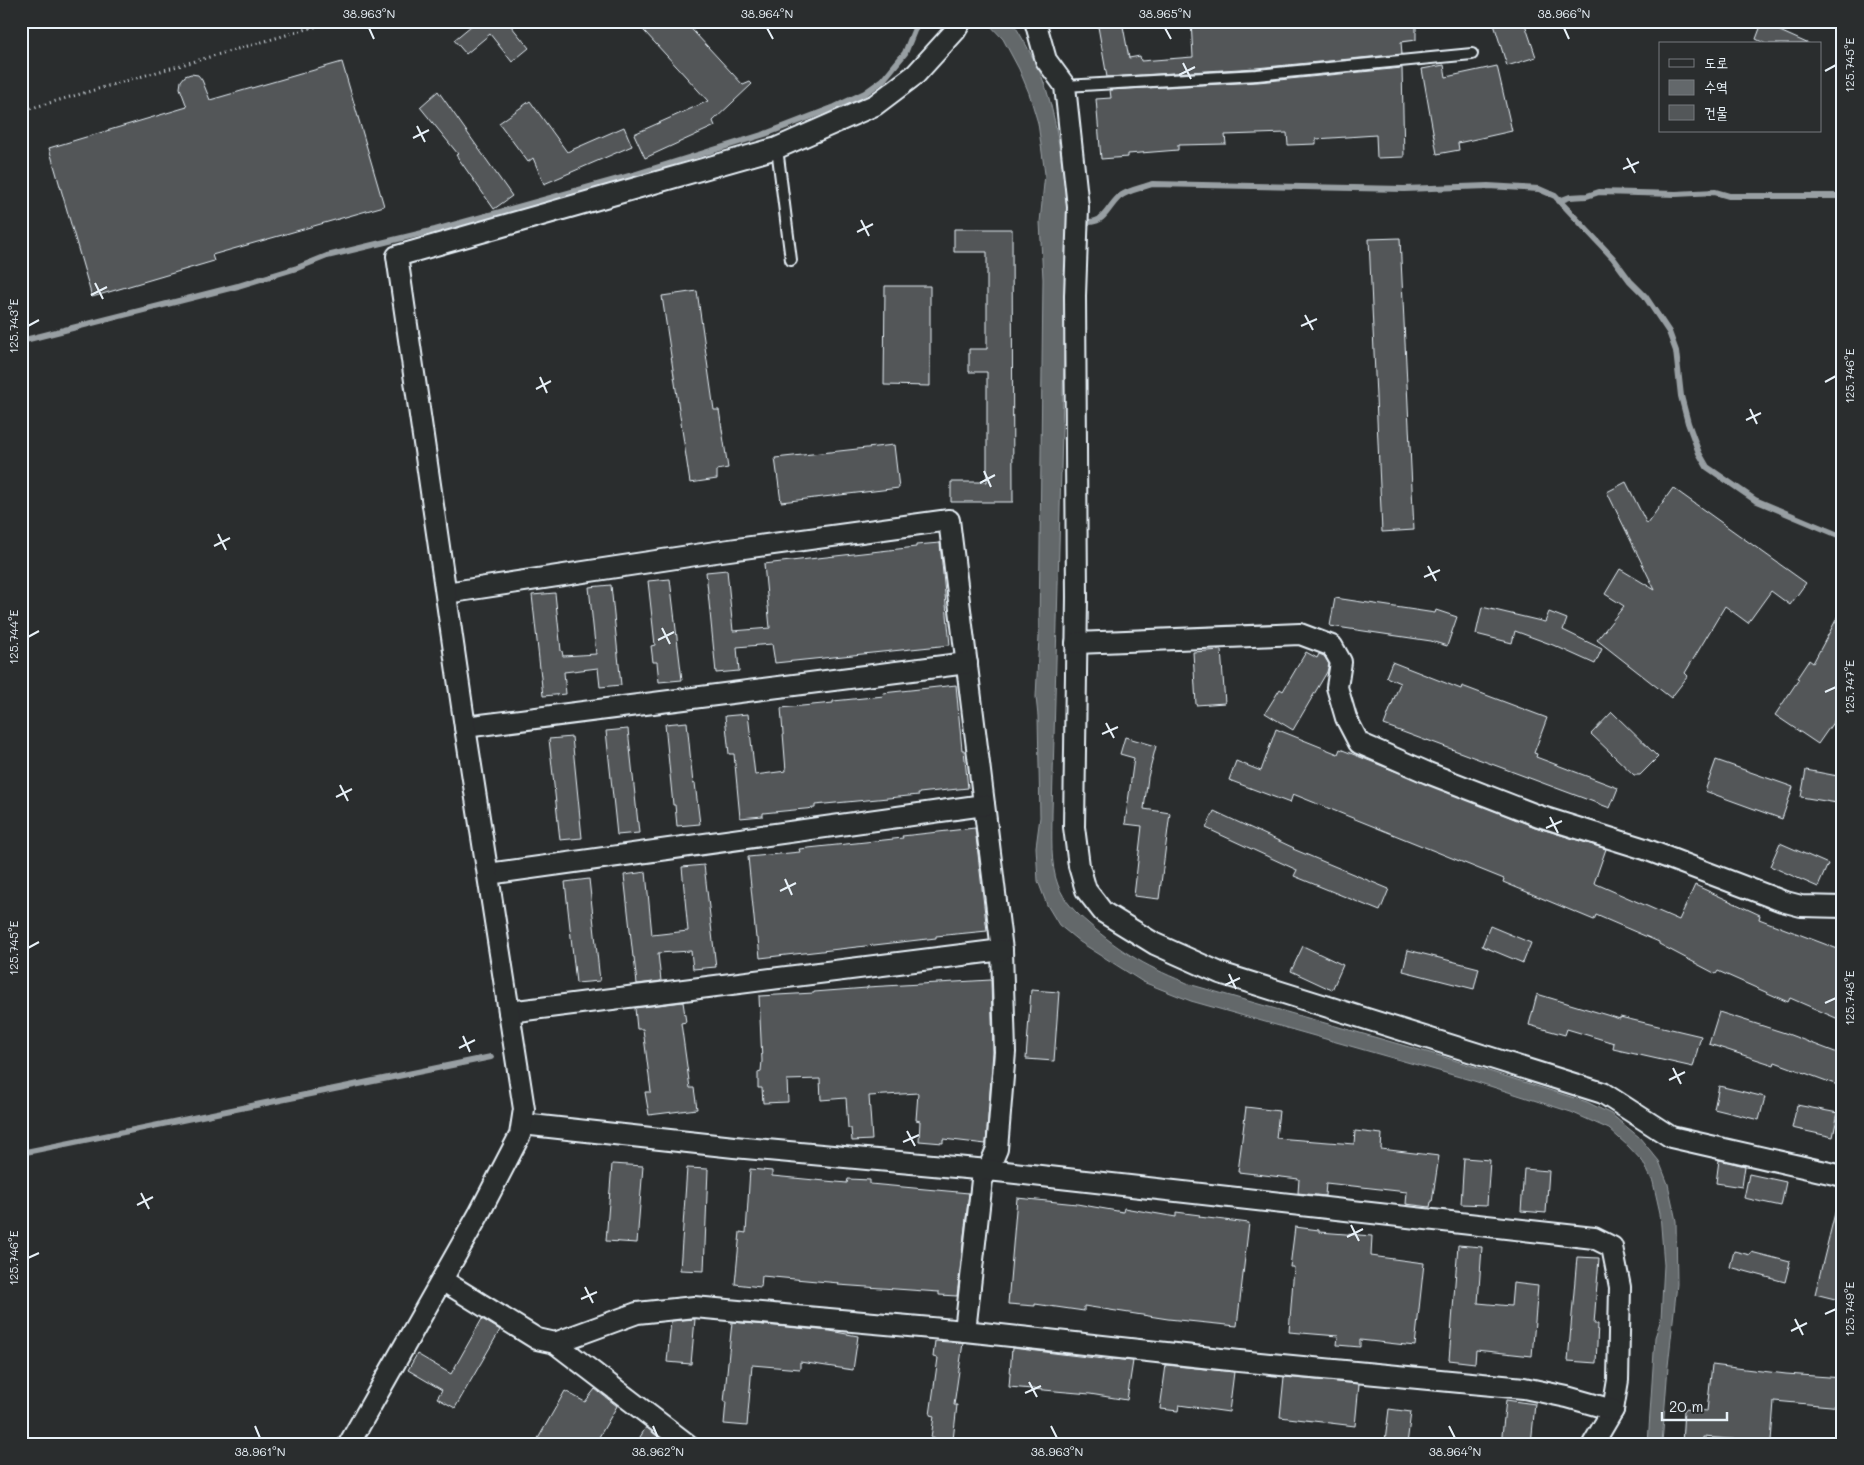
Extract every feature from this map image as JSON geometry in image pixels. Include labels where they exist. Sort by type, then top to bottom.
[{"type":"street","points":[[349,1444],[442,1280],[520,1135],[524,1109],[465,727],[397,256],[777,148],[875,105],[916,74],[955,31],[961,21]]},
{"type":"street","points":[[1035,21],[1046,60],[1064,86],[1078,208],[1075,296],[1076,643],[1074,827],[1079,866],[1086,890],[1103,912],[1155,944],[1220,973],[1603,1093],[1671,1137],[1843,1176]]},
{"type":"street","points":[[446,593],[722,551],[949,520],[1002,950],[1005,1052],[997,1149],[982,1180],[965,1331]]},
{"type":"street","points":[[1076,643],[1300,634],[1332,646],[1341,662],[1337,687],[1346,718],[1359,743],[1428,773],[1539,816],[1645,849],[1782,901],[1801,906],[1843,907]]},
{"type":"street","points":[[465,727],[967,663]]},
{"type":"street","points":[[488,874],[984,805]]},
{"type":"street","points":[[509,1012],[1002,950]]},
{"type":"street","points":[[522,1124],[734,1147],[988,1170],[1594,1238],[1612,1247],[1620,1287],[1618,1380],[1613,1410],[1593,1444]]},
{"type":"street","points":[[442,1280],[537,1339],[555,1343],[687,1444]]},
{"type":"street","points":[[555,1343],[637,1313],[694,1307],[965,1331],[1238,1361],[1524,1388],[1567,1397],[1613,1410]]},
{"type":"lane","points":[[1064,86],[1257,75],[1472,54]]},
{"type":"lane","points":[[777,148],[791,260]]},
{"type":"path","points":[[21,111],[336,21]]},
{"type":"water","points":[[986,21],[1012,21],[1040,72],[1051,104],[1068,204],[1052,813],[1055,877],[1061,891],[1079,915],[1101,934],[1125,952],[1177,979],[1192,985],[1444,1057],[1587,1102],[1611,1114],[1639,1137],[1659,1161],[1668,1184],[1676,1221],[1677,1284],[1662,1444],[1648,1444],[1655,1337],[1661,1319],[1664,1265],[1660,1213],[1653,1182],[1643,1162],[1609,1129],[1571,1112],[1474,1081],[1191,1001],[1143,982],[1080,942],[1059,925],[1047,905],[1038,881],[1036,847],[1040,817],[1036,697],[1039,636],[1043,279],[1040,222],[1045,174],[1038,123],[1029,93],[1003,39]]},
{"type":"building","points":[[477,21],[507,21],[529,48],[512,62],[490,34],[466,54],[454,40]]},
{"type":"building","points":[[635,21],[684,21],[743,85],[750,82],[752,84],[713,121],[715,126],[645,158],[634,134],[708,101]]},
{"type":"building","points":[[1097,21],[1122,21],[1129,58],[1140,56],[1141,61],[1193,57],[1191,21],[1416,21],[1416,40],[1401,42],[1402,54],[1256,68],[1107,77]]},
{"type":"building","points":[[1493,21],[1524,21],[1536,57],[1507,66]]},
{"type":"building","points":[[1762,23],[1805,42],[1762,42],[1756,39]]},
{"type":"building","points":[[342,62],[384,206],[212,255],[214,261],[92,297],[49,148],[187,107],[180,88],[181,81],[185,76],[191,74],[198,75],[202,80],[210,100]]},
{"type":"building","points":[[1444,65],[1446,77],[1497,66],[1512,131],[1458,143],[1459,150],[1437,154],[1422,69]]},
{"type":"building","points":[[1402,68],[1404,157],[1377,158],[1376,135],[1316,139],[1316,144],[1288,145],[1287,133],[1225,135],[1226,144],[1178,145],[1178,150],[1128,154],[1128,157],[1101,159],[1096,99],[1111,98],[1110,90],[1258,82]]},
{"type":"building","points":[[438,91],[512,196],[494,209],[456,155],[458,154],[420,107]]},
{"type":"building","points":[[530,101],[567,152],[624,127],[632,146],[544,184],[533,158],[528,162],[499,123]]},
{"type":"building","points":[[954,229],[1012,229],[1013,502],[951,502],[951,482],[987,482],[987,372],[969,372],[969,349],[987,349],[987,252],[954,252]]},
{"type":"building","points":[[1400,238],[1414,530],[1382,532],[1369,239]]},
{"type":"building","points":[[885,286],[930,286],[930,386],[884,385]]},
{"type":"building","points":[[697,291],[714,410],[719,410],[728,468],[717,470],[717,479],[690,483],[662,296]]},
{"type":"building","points":[[894,445],[899,488],[781,502],[775,458]]},
{"type":"building","points":[[1626,482],[1647,524],[1673,488],[1806,583],[1790,605],[1771,591],[1748,623],[1725,606],[1685,673],[1688,676],[1671,698],[1597,640],[1624,606],[1605,594],[1620,569],[1655,590],[1607,492]]},
{"type":"building","points":[[940,543],[950,645],[775,663],[772,644],[737,647],[739,671],[716,673],[706,572],[727,570],[733,631],[770,628],[764,564]]},
{"type":"building","points":[[670,579],[682,680],[659,682],[657,662],[653,662],[651,646],[655,645],[648,581]]},
{"type":"building","points":[[611,585],[621,685],[600,687],[598,668],[564,672],[566,694],[543,696],[532,595],[555,593],[563,656],[596,654],[589,587]]},
{"type":"building","points":[[1335,598],[1435,613],[1436,610],[1457,617],[1447,646],[1431,641],[1330,626]]},
{"type":"building","points":[[1482,607],[1545,622],[1549,612],[1567,619],[1563,630],[1602,649],[1595,664],[1553,645],[1515,631],[1512,643],[1476,634]]},
{"type":"building","points":[[1843,607],[1843,708],[1818,744],[1775,715],[1809,660],[1813,663]]},
{"type":"building","points":[[1221,650],[1225,703],[1196,705],[1193,652]]},
{"type":"building","points":[[1306,652],[1317,658],[1319,654],[1324,656],[1329,664],[1327,672],[1293,730],[1265,713],[1280,689],[1283,691]]},
{"type":"building","points":[[1392,662],[1461,689],[1462,686],[1547,718],[1534,753],[1537,754],[1536,757],[1618,788],[1610,808],[1384,725],[1400,683],[1386,677]]},
{"type":"building","points":[[956,685],[962,750],[964,750],[968,788],[919,793],[919,795],[815,805],[815,808],[763,813],[763,816],[740,818],[734,754],[729,754],[725,716],[748,714],[755,775],[786,771],[781,708],[833,703],[833,701],[884,696],[883,693]]},
{"type":"building","points":[[1612,712],[1658,757],[1640,775],[1634,775],[1591,734]]},
{"type":"building","points":[[687,722],[693,784],[695,783],[700,824],[677,826],[675,805],[673,805],[665,724]]},
{"type":"building","points":[[628,729],[639,833],[617,835],[606,731]]},
{"type":"building","points":[[1276,729],[1338,754],[1340,749],[1535,827],[1606,849],[1594,883],[1679,920],[1695,885],[1760,915],[1759,919],[1843,951],[1843,1021],[1790,998],[1788,1002],[1718,971],[1716,974],[1659,944],[1659,942],[1596,915],[1594,920],[1503,882],[1504,879],[1293,794],[1290,803],[1229,780],[1236,761],[1261,771]]},
{"type":"building","points":[[572,737],[582,838],[560,840],[549,739]]},
{"type":"building","points":[[1125,737],[1156,746],[1148,777],[1144,809],[1170,813],[1159,899],[1134,896],[1142,826],[1125,824],[1134,758],[1120,754]]},
{"type":"building","points":[[1716,760],[1793,787],[1782,819],[1705,791]]},
{"type":"building","points":[[1806,770],[1843,777],[1843,804],[1801,797]]},
{"type":"building","points":[[1214,811],[1293,849],[1389,889],[1380,911],[1294,876],[1297,870],[1206,828]]},
{"type":"building","points":[[975,828],[987,931],[760,958],[758,938],[756,938],[748,857],[800,852],[799,849]]},
{"type":"building","points":[[1780,843],[1828,864],[1818,887],[1770,866]]},
{"type":"building","points":[[704,865],[716,967],[693,969],[691,951],[658,953],[661,981],[637,984],[624,875],[646,872],[652,935],[688,931],[682,867]]},
{"type":"building","points":[[589,879],[600,981],[576,983],[565,882]]},
{"type":"building","points":[[1490,926],[1531,943],[1523,963],[1482,946]]},
{"type":"building","points":[[1303,946],[1343,965],[1332,990],[1291,971]]},
{"type":"building","points":[[1408,950],[1479,968],[1474,989],[1403,971]]},
{"type":"building","points":[[991,980],[993,1052],[986,1144],[943,1139],[943,1143],[919,1141],[920,1121],[916,1120],[918,1093],[869,1096],[872,1140],[852,1141],[851,1128],[848,1128],[846,1098],[821,1100],[820,1079],[787,1080],[788,1102],[763,1103],[762,1088],[758,1088],[758,1072],[761,1071],[762,1061],[759,996],[814,993],[867,987]]},
{"type":"building","points":[[1031,990],[1059,992],[1054,1061],[1026,1059]]},
{"type":"building","points":[[1537,994],[1620,1019],[1620,1017],[1701,1036],[1693,1067],[1613,1049],[1614,1043],[1567,1029],[1565,1035],[1529,1025]]},
{"type":"building","points":[[683,1002],[686,1022],[681,1023],[690,1088],[694,1088],[697,1109],[649,1115],[645,1092],[651,1092],[643,1029],[637,1029],[635,1008]]},
{"type":"building","points":[[1719,1012],[1785,1033],[1843,1055],[1843,1087],[1775,1062],[1774,1065],[1709,1044]]},
{"type":"building","points":[[1719,1086],[1765,1097],[1759,1120],[1714,1109]]},
{"type":"building","points":[[1797,1105],[1838,1113],[1833,1137],[1792,1128]]},
{"type":"building","points":[[1246,1107],[1279,1111],[1276,1138],[1354,1144],[1355,1131],[1382,1134],[1381,1149],[1439,1156],[1430,1207],[1406,1204],[1407,1192],[1326,1183],[1325,1196],[1298,1193],[1299,1179],[1238,1172]]},
{"type":"building","points":[[1464,1158],[1490,1160],[1487,1205],[1461,1204]]},
{"type":"building","points":[[1719,1160],[1745,1166],[1742,1187],[1716,1183]]},
{"type":"building","points":[[612,1164],[643,1166],[637,1243],[606,1241]]},
{"type":"building","points":[[687,1168],[708,1169],[704,1271],[680,1270]]},
{"type":"building","points":[[750,1169],[772,1171],[772,1176],[847,1183],[848,1179],[870,1180],[870,1184],[969,1193],[957,1296],[939,1295],[939,1292],[838,1285],[839,1283],[762,1276],[761,1287],[735,1284],[740,1232],[746,1233]]},
{"type":"building","points":[[1524,1169],[1549,1171],[1546,1213],[1521,1211]]},
{"type":"building","points":[[1749,1174],[1786,1182],[1781,1206],[1744,1198]]},
{"type":"building","points":[[1017,1198],[1077,1204],[1123,1212],[1124,1208],[1176,1217],[1176,1212],[1200,1215],[1199,1217],[1249,1223],[1237,1326],[1168,1319],[1084,1306],[1084,1311],[1035,1304],[1035,1306],[1008,1304]]},
{"type":"building","points":[[1836,1209],[1843,1209],[1843,1301],[1815,1294]]},
{"type":"building","points":[[1295,1227],[1319,1230],[1319,1232],[1372,1236],[1371,1256],[1424,1263],[1415,1346],[1360,1340],[1360,1347],[1337,1345],[1338,1336],[1289,1332],[1294,1267],[1290,1267]]},
{"type":"building","points":[[1458,1245],[1482,1247],[1478,1303],[1511,1306],[1513,1283],[1538,1286],[1532,1356],[1476,1350],[1475,1363],[1449,1360]]},
{"type":"building","points":[[1734,1251],[1750,1255],[1751,1252],[1790,1262],[1785,1282],[1730,1267]]},
{"type":"building","points":[[1577,1257],[1599,1258],[1594,1324],[1598,1324],[1596,1363],[1568,1361]]},
{"type":"building","points":[[482,1319],[500,1330],[455,1408],[437,1398],[442,1390],[408,1370],[417,1354],[451,1374]]},
{"type":"building","points":[[695,1319],[691,1364],[667,1362],[671,1321]]},
{"type":"building","points":[[732,1322],[830,1331],[858,1336],[853,1370],[800,1362],[800,1369],[752,1365],[747,1426],[724,1424],[726,1402],[724,1402]]},
{"type":"building","points":[[935,1341],[963,1343],[954,1405],[957,1405],[953,1440],[931,1438],[934,1416],[930,1415],[938,1358],[933,1357]]},
{"type":"building","points":[[1012,1348],[1133,1361],[1127,1400],[1090,1394],[1009,1387]]},
{"type":"building","points":[[1166,1365],[1234,1372],[1229,1412],[1179,1405],[1178,1411],[1160,1409]]},
{"type":"building","points":[[1712,1365],[1786,1374],[1843,1378],[1842,1407],[1774,1401],[1771,1442],[1703,1437],[1703,1444],[1682,1444],[1684,1409],[1707,1411]]},
{"type":"building","points":[[1284,1377],[1359,1384],[1355,1426],[1280,1417]]},
{"type":"building","points":[[595,1389],[617,1406],[595,1444],[535,1444],[565,1391],[585,1402]]},
{"type":"building","points":[[1506,1400],[1535,1404],[1531,1444],[1501,1444]]},
{"type":"building","points":[[1389,1409],[1411,1412],[1407,1444],[1385,1441]]},
{"type":"building","points":[[646,1427],[667,1444],[636,1444]]},
{"type":"waterway","points":[[21,341],[238,286],[297,268],[327,256],[435,230],[633,175],[765,134],[835,107],[865,93],[883,80],[905,53],[918,21]]},
{"type":"waterway","points":[[1081,221],[1089,222],[1100,219],[1119,197],[1130,191],[1152,184],[1404,189],[1488,186],[1539,189],[1555,196],[1613,258],[1630,281],[1645,296],[1669,332],[1676,351],[1681,396],[1688,423],[1699,453],[1707,467],[1755,500],[1843,537]]},
{"type":"waterway","points":[[1559,201],[1599,192],[1676,194],[1715,192],[1729,196],[1843,196]]},
{"type":"waterway","points":[[21,1153],[491,1057]]}]
